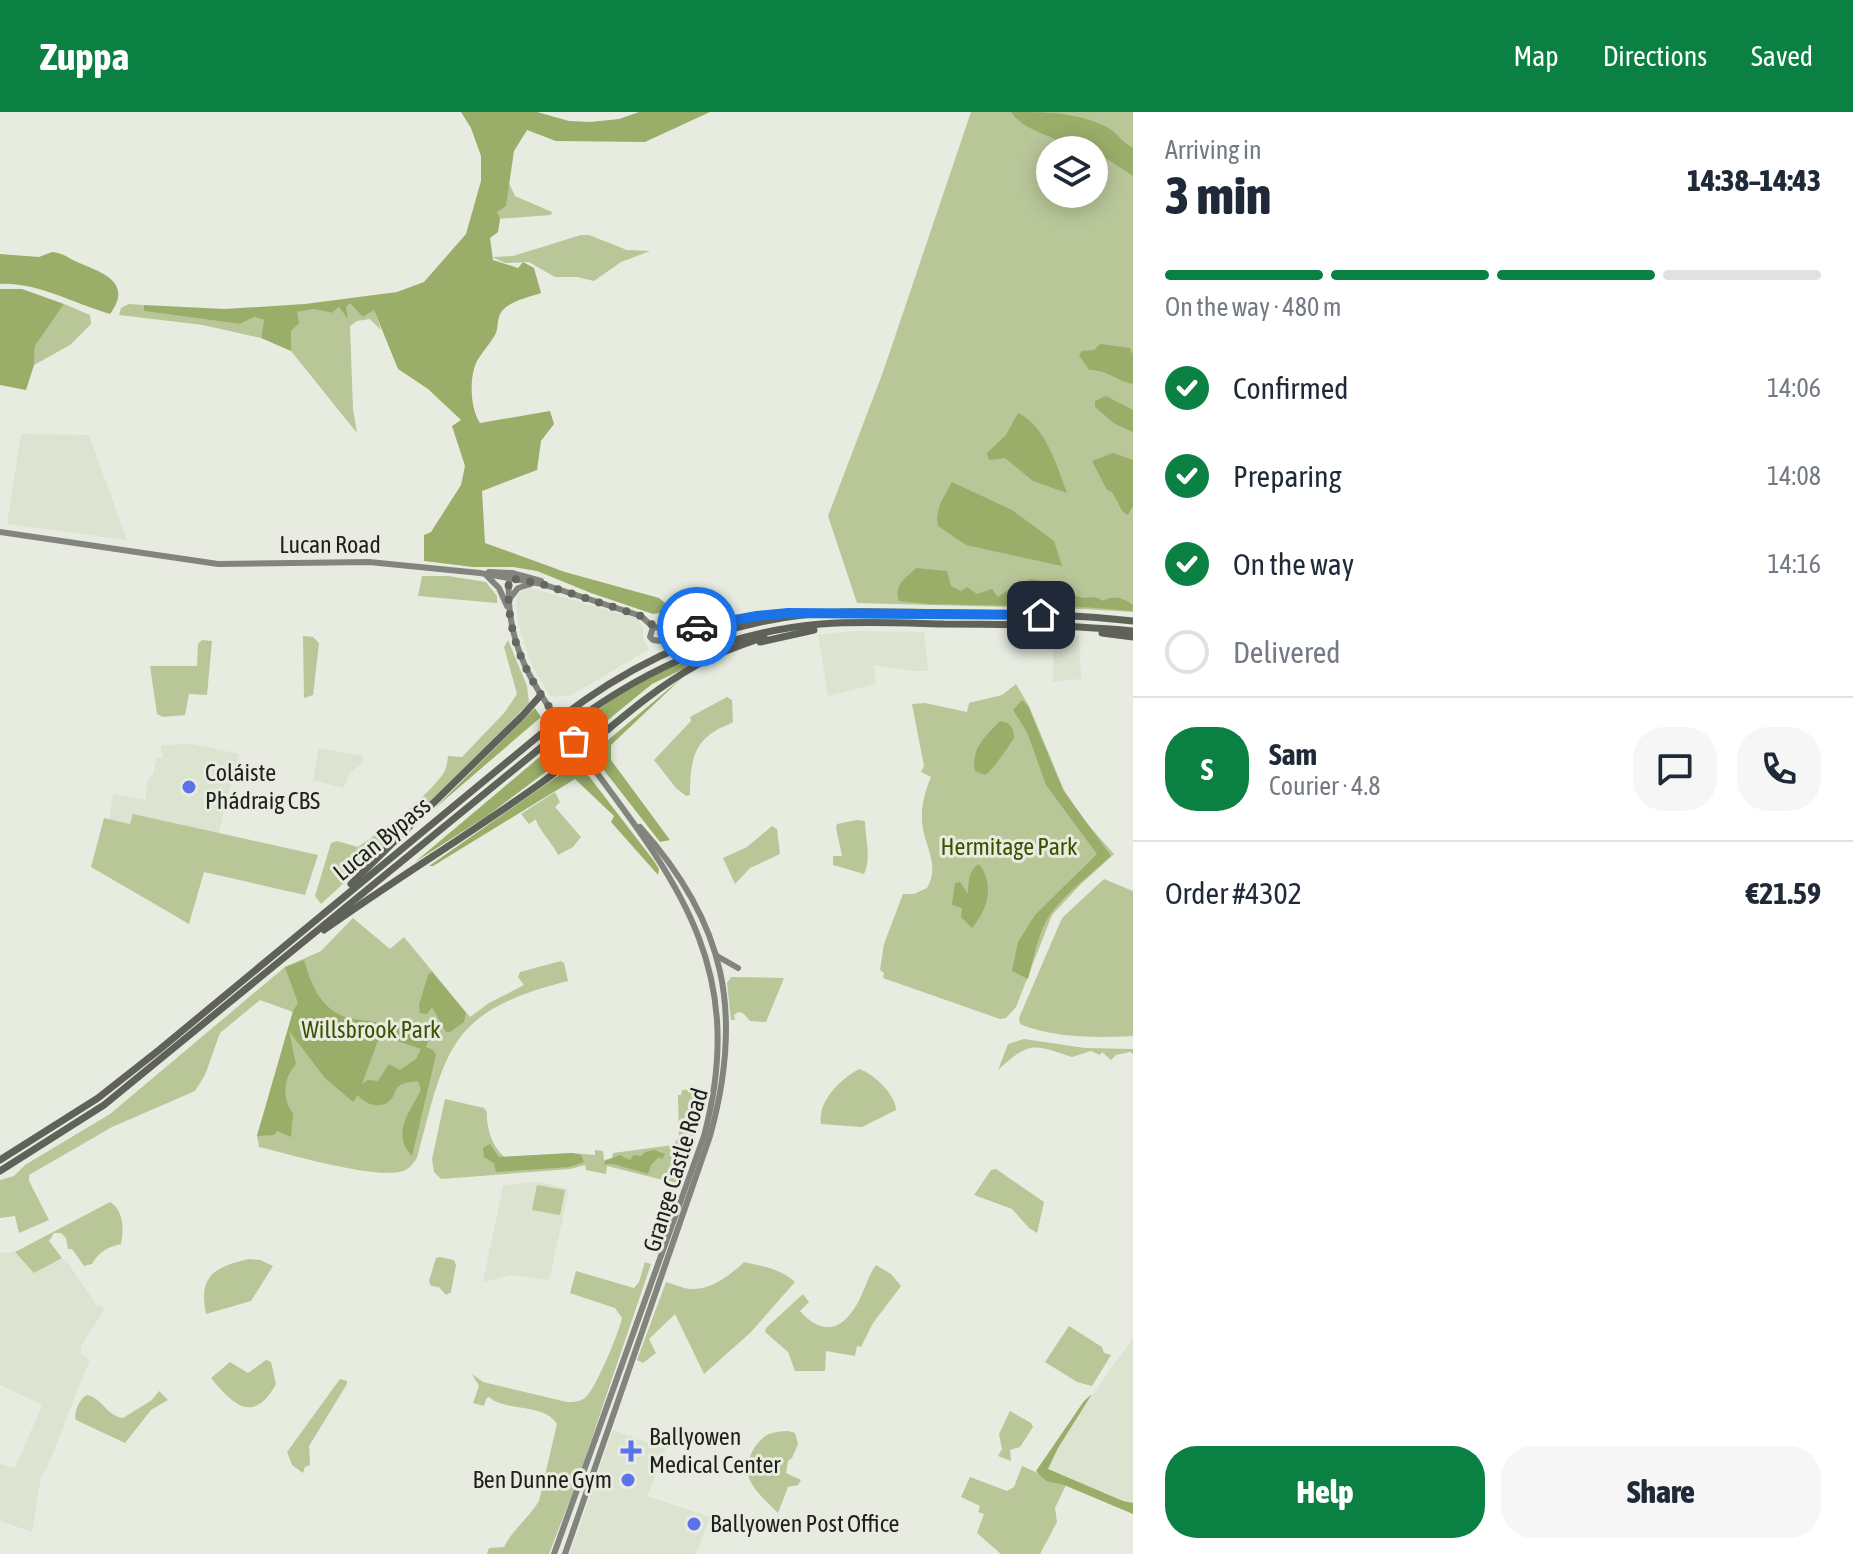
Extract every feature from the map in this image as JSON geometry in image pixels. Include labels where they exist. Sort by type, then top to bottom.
[{"type":"highway","points":[[657,628],[678,632],[714,622],[757,616],[820,613],[1060,615],[1133,621]]},
{"type":"highway","name":"Lucan Bypass","points":[[0,1160],[98,1098],[552,725],[611,683],[666,653],[711,636],[773,619],[820,613]]},
{"type":"highway","points":[[286,957],[477,830],[687,671],[776,630],[820,624],[877,622],[1052,625],[1133,634]]},
{"type":"highway","points":[[687,671],[767,640],[838,627],[1133,634]]},
{"type":"highway","name":"Lucan Bypass","points":[[0,1171],[66,1132],[104,1105],[555,736],[615,693],[649,673],[698,652],[776,630]]},
{"type":"highway","points":[[306,927],[540,696]]},
{"type":"highway","points":[[591,766],[592,747],[604,731]]},
{"type":"main road","name":"Lucan Road","points":[[0,532],[218,564],[369,562],[476,573],[542,584],[641,616],[657,628]]},
{"type":"main road","points":[[476,573],[512,573],[551,587]]},
{"type":"main road","points":[[476,573],[487,576],[499,588],[512,624]]},
{"type":"main road","name":"Grange Castle Road","points":[[509,578],[512,624],[519,655],[540,696],[675,884],[697,929],[713,983],[719,1028],[718,1067],[704,1136],[554,1554]]},
{"type":"main road","points":[[509,600],[519,587],[542,584]]},
{"type":"main road","name":"Grange Castle Road","points":[[565,1554],[598,1453],[656,1296],[717,1108],[723,1071],[726,1028],[723,979],[717,956],[687,888],[664,855],[623,809]]},
{"type":"main road","points":[[717,956],[738,968]]},
{"type":"shaded area","points":[[21,434],[89,435],[127,540],[7,524]]},
{"type":"shaded area","points":[[531,588],[638,619],[643,628],[643,640],[649,649],[570,696],[555,698],[549,695],[532,666],[518,623],[516,598],[520,592]]},
{"type":"shaded area","points":[[853,631],[924,632],[928,671],[874,665],[876,684],[828,696],[818,635]]},
{"type":"shaded area","points":[[1054,634],[1079,635],[1081,679],[1053,682]]},
{"type":"shaded area","name":"Coláiste Phádraig CBS","points":[[193,744],[239,754],[218,834],[134,814],[130,824],[109,819],[113,794],[145,800],[148,779],[153,774],[157,758],[162,758],[161,745]]},
{"type":"shaded area","points":[[319,748],[363,756],[363,762],[349,774],[344,788],[313,780]]},
{"type":"shaded area","points":[[539,1182],[569,1189],[550,1277],[548,1280],[511,1275],[483,1282],[503,1185]]},
{"type":"shaded area","points":[[15,1252],[34,1273],[62,1258],[97,1306],[102,1306],[104,1310],[81,1346],[81,1355],[90,1359],[47,1468],[41,1476],[32,1532],[0,1521],[0,1464],[15,1468],[42,1405],[0,1385],[0,1253]]},
{"type":"shaded area","points":[[1133,1338],[1133,1512],[1037,1473]]},
{"type":"shaded area","points":[[613,1430],[666,1449],[647,1496],[710,1517],[696,1554],[570,1554]]},
{"type":"green space","points":[[461,112],[537,112],[569,121],[590,122],[619,119],[639,112],[710,112],[645,142],[556,141],[527,130],[514,151],[506,206],[497,212],[500,219],[498,232],[490,238],[493,260],[518,268],[523,262],[534,268],[541,293],[515,302],[502,311],[495,335],[474,368],[472,384],[474,409],[480,423],[550,411],[554,424],[541,441],[537,470],[482,491],[485,543],[565,572],[659,598],[668,605],[659,613],[653,614],[591,593],[537,571],[424,561],[424,535],[431,532],[461,485],[465,466],[452,426],[461,420],[428,389],[398,369],[374,310],[363,317],[350,303],[346,307],[348,319],[339,307],[332,313],[314,309],[297,312],[299,323],[291,331],[291,351],[261,338],[264,320],[254,317],[240,324],[144,311],[144,305],[225,309],[305,304],[397,292],[424,282],[466,234],[481,181],[481,156],[471,128]]},
{"type":"green space","points":[[971,112],[1133,112],[1133,612],[857,603],[828,516],[883,372]]},
{"type":"green space","points":[[1011,112],[1074,116],[1109,128],[1133,148],[1133,176],[1108,160],[1108,136],[1048,136],[1017,119]]},
{"type":"green space","points":[[504,173],[515,196],[552,212],[551,215],[496,219]]},
{"type":"green space","points":[[589,235],[627,250],[650,251],[621,262],[594,281],[555,277],[529,262],[505,263],[492,257],[513,256]]},
{"type":"green space","points":[[52,252],[100,272],[113,282],[118,295],[110,314],[28,286],[0,284],[0,254],[39,257]]},
{"type":"green space","points":[[0,289],[22,289],[64,304],[35,346],[34,365],[26,390],[0,385]]},
{"type":"green space","points":[[350,302],[367,315],[374,309],[381,330],[370,319],[357,321],[350,326],[353,409],[357,433],[291,351],[291,331],[296,312],[314,309],[332,313],[339,307],[347,317],[345,307]]},
{"type":"green space","points":[[64,304],[90,315],[91,324],[70,345],[34,365],[35,346]]},
{"type":"green space","points":[[129,304],[144,305],[145,311],[240,324],[253,317],[264,320],[261,338],[203,325],[119,315],[121,308]]},
{"type":"green space","points":[[1100,344],[1130,348],[1133,355],[1133,384],[1089,370],[1079,355],[1082,351],[1094,350]]},
{"type":"green space","points":[[1106,396],[1133,410],[1133,432],[1115,424],[1095,407],[1095,401]]},
{"type":"green space","points":[[1018,413],[1043,436],[1067,493],[1033,481],[1005,458],[989,460],[987,453],[1006,435]]},
{"type":"green space","points":[[1113,453],[1133,460],[1133,506],[1128,515],[1112,492],[1107,490],[1092,461]]},
{"type":"green space","points":[[952,482],[1012,510],[1054,541],[1062,566],[966,545],[938,526],[939,508]]},
{"type":"green space","points":[[916,568],[947,571],[951,586],[961,591],[967,587],[977,594],[992,589],[998,597],[1014,586],[1023,586],[1029,579],[1052,582],[1056,591],[1084,598],[1095,597],[1104,601],[1119,598],[1133,605],[1133,611],[899,601],[899,586]]},
{"type":"green space","points":[[422,576],[448,576],[486,582],[497,596],[497,603],[418,596]]},
{"type":"green space","points":[[303,636],[313,637],[319,643],[313,695],[304,698]]},
{"type":"green space","points":[[202,640],[212,641],[207,695],[189,694],[185,715],[163,717],[157,714],[150,666],[197,666],[198,644]]},
{"type":"green space","points":[[508,640],[527,686],[529,703],[422,811],[321,904],[315,896],[331,843],[337,841],[358,847],[392,823],[434,785],[444,772],[448,756],[462,757],[505,712],[517,694],[504,647]]},
{"type":"green space","points":[[723,650],[652,684],[592,733],[583,721],[613,699],[665,669]]},
{"type":"green space","points":[[683,677],[611,745],[611,760],[670,840],[660,842],[596,760],[595,751]]},
{"type":"green space","name":"Hermitage Park","points":[[1016,684],[1029,706],[1064,790],[1083,819],[1114,854],[1052,915],[1016,1007],[1006,1018],[1000,1019],[883,978],[884,973],[880,970],[884,944],[903,894],[914,894],[927,888],[932,871],[922,815],[931,777],[921,772],[924,766],[912,704],[925,703],[967,712],[969,703],[1002,695]]},
{"type":"green space","points":[[727,697],[732,700],[733,722],[701,743],[692,767],[690,795],[686,796],[654,760],[691,721],[690,717]]},
{"type":"green space","points":[[1022,700],[1028,706],[1063,790],[1111,856],[1051,913],[1040,936],[1028,979],[1012,971],[1018,942],[1035,915],[1097,854],[1046,785],[1027,732],[1013,710]]},
{"type":"green space","points":[[535,708],[541,717],[434,809]]},
{"type":"green space","points":[[1000,721],[1008,723],[1014,738],[985,775],[975,771],[975,756],[980,743]]},
{"type":"green space","points":[[561,739],[570,752],[567,756],[487,816],[415,862]]},
{"type":"green space","points":[[578,762],[654,861],[659,869],[658,875],[611,822],[614,816],[575,779],[429,866]]},
{"type":"green space","points":[[555,792],[560,802],[555,807],[581,837],[573,847],[558,855],[536,819],[529,824],[521,814]]},
{"type":"green space","points":[[133,814],[318,855],[305,895],[204,872],[189,924],[91,867],[104,818],[130,824]]},
{"type":"green space","points":[[865,821],[868,855],[864,874],[833,865],[833,856],[842,856],[837,824]]},
{"type":"green space","points":[[772,826],[777,829],[780,854],[750,868],[735,884],[723,858],[747,847]]},
{"type":"green space","points":[[979,864],[987,880],[988,897],[972,928],[961,917],[962,908],[952,905],[955,883],[960,882],[968,894],[971,873]]},
{"type":"green space","name":"Hermitage Park","points":[[1104,879],[1133,891],[1133,1036],[1061,1034],[1020,1024],[1019,1018],[1062,918]]},
{"type":"green space","name":"Willsbrook Park","points":[[353,918],[390,949],[404,937],[470,1017],[524,985],[518,977],[520,972],[561,961],[564,963],[568,981],[498,1006],[475,1021],[458,1040],[436,1089],[417,1158],[409,1167],[390,1173],[373,1172],[259,1147],[257,1136],[293,1012],[260,1000],[220,1033],[205,1075],[195,1091],[112,1127],[29,1175],[29,1181],[49,1220],[19,1233],[15,1216],[0,1218],[0,1180],[14,1176],[25,1165],[110,1114],[285,967],[321,951]]},
{"type":"green space","points":[[304,960],[320,998],[343,1016],[377,1022],[391,1028],[408,1021],[426,1026],[429,1039],[426,1047],[436,1055],[412,1156],[406,1148],[402,1132],[407,1115],[421,1090],[418,1081],[399,1086],[389,1102],[384,1104],[370,1104],[358,1095],[353,1102],[325,1078],[289,1031],[296,1064],[286,1088],[287,1102],[293,1113],[291,1137],[277,1131],[274,1135],[257,1136],[293,1011],[298,1003],[285,967]],"holes":[[[380,1035],[421,1049],[416,1059],[400,1070],[389,1064],[378,1081],[368,1080],[362,1084]]]},
{"type":"green space","points":[[432,972],[466,1013],[464,1022],[450,1032],[446,1032],[432,1007],[427,1014],[420,1013],[419,1005],[428,975]]},
{"type":"green space","points":[[731,977],[784,978],[766,1022],[750,1021],[738,1012],[734,1015],[735,1020],[731,1020],[727,983]]},
{"type":"green space","points":[[1024,1039],[1085,1048],[1133,1049],[1133,1054],[1116,1055],[1111,1060],[1102,1052],[1100,1055],[1091,1051],[1072,1057],[1048,1049],[1032,1048],[1017,1054],[998,1070],[1008,1044]]},
{"type":"green space","points":[[859,1069],[883,1085],[896,1110],[862,1127],[821,1124],[827,1099],[838,1085]]},
{"type":"green space","points":[[695,1089],[695,1093],[705,1097],[679,1184],[607,1166],[606,1174],[586,1170],[585,1165],[570,1169],[441,1179],[434,1172],[432,1159],[445,1099],[484,1108],[493,1142],[505,1157],[572,1153],[595,1155],[595,1150],[603,1151],[604,1160],[612,1158],[613,1153],[673,1145],[679,1137],[678,1095],[682,1090]]},
{"type":"green space","points":[[490,1144],[499,1157],[572,1153],[581,1155],[584,1162],[569,1167],[496,1172],[494,1163],[484,1157],[483,1148]]},
{"type":"green space","points":[[654,1150],[665,1154],[651,1165],[648,1174],[604,1164],[620,1155],[630,1160],[634,1155],[641,1156]]},
{"type":"green space","points":[[996,1169],[1044,1202],[1037,1233],[1012,1209],[974,1195],[991,1170]]},
{"type":"green space","points":[[537,1185],[565,1190],[560,1215],[532,1210]]},
{"type":"green space","points":[[110,1202],[120,1215],[123,1227],[121,1244],[104,1251],[92,1264],[84,1266],[72,1249],[68,1249],[66,1238],[61,1233],[54,1233],[49,1241],[62,1258],[34,1273],[15,1252]]},
{"type":"green space","points":[[436,1258],[454,1260],[456,1265],[451,1292],[446,1295],[439,1287],[431,1286],[429,1281]]},
{"type":"green space","points":[[249,1259],[273,1266],[251,1301],[206,1314],[204,1290],[211,1275],[226,1266]]},
{"type":"green space","points":[[645,1262],[651,1264],[578,1479],[549,1554],[487,1554],[489,1548],[504,1547],[539,1501],[557,1424],[543,1413],[505,1405],[489,1397],[484,1406],[473,1403],[479,1386],[472,1374],[483,1382],[567,1402],[585,1398],[606,1361],[622,1318],[615,1308],[570,1293],[576,1271],[634,1288]]},
{"type":"green space","points":[[744,1262],[777,1271],[795,1282],[751,1332],[704,1374],[675,1314],[649,1339],[656,1353],[643,1363],[637,1360],[666,1282],[699,1289],[714,1284]]},
{"type":"green space","points":[[876,1265],[891,1274],[901,1286],[873,1323],[861,1347],[857,1346],[855,1356],[826,1351],[825,1371],[795,1371],[788,1352],[765,1332],[766,1328],[803,1294],[809,1302],[800,1311],[819,1326],[836,1326],[856,1305]]},
{"type":"green space","points":[[1069,1326],[1111,1355],[1092,1386],[1077,1382],[1045,1362]]},
{"type":"green space","points":[[266,1360],[271,1362],[276,1384],[260,1404],[252,1407],[236,1403],[211,1378],[230,1362],[248,1373]]},
{"type":"green space","points":[[340,1379],[347,1381],[347,1384],[309,1446],[310,1465],[305,1467],[303,1473],[292,1465],[287,1452]]},
{"type":"green space","points":[[159,1391],[168,1400],[151,1410],[125,1443],[76,1420],[78,1406],[87,1395],[123,1418],[152,1400]]},
{"type":"green space","points":[[1092,1394],[1048,1469],[1133,1503],[1133,1514],[1064,1485],[1046,1481],[1036,1471]]},
{"type":"green space","points":[[1010,1411],[1033,1427],[1020,1447],[1010,1450],[1011,1461],[998,1456],[1002,1449],[999,1434]]},
{"type":"green space","points":[[795,1433],[798,1444],[788,1461],[786,1473],[801,1480],[798,1485],[788,1487],[778,1513],[754,1488],[748,1466],[759,1441],[769,1434]]},
{"type":"green space","points":[[1022,1466],[1066,1485],[1055,1508],[1057,1522],[1040,1554],[1001,1554],[977,1533],[984,1514],[978,1512],[980,1506],[961,1497],[970,1477],[1007,1491],[1014,1487]]},
{"type":"way so far","points":[[574,741],[541,698],[519,655],[512,624],[509,578],[572,593],[641,616],[653,627],[671,632],[684,632],[697,627]]},
{"type":"place","name":"Coláiste Phádraig CBS","points":[[189,787]]},
{"type":"place","name":"Ballyowen Medical Center","points":[[631,1451]]},
{"type":"place","name":"Ben Dunne Gym","points":[[628,1480]]},
{"type":"place","name":"Ballyowen Post Office","points":[[694,1524]]},
{"type":"route","points":[[697,627],[788,613],[1041,615]]}]
